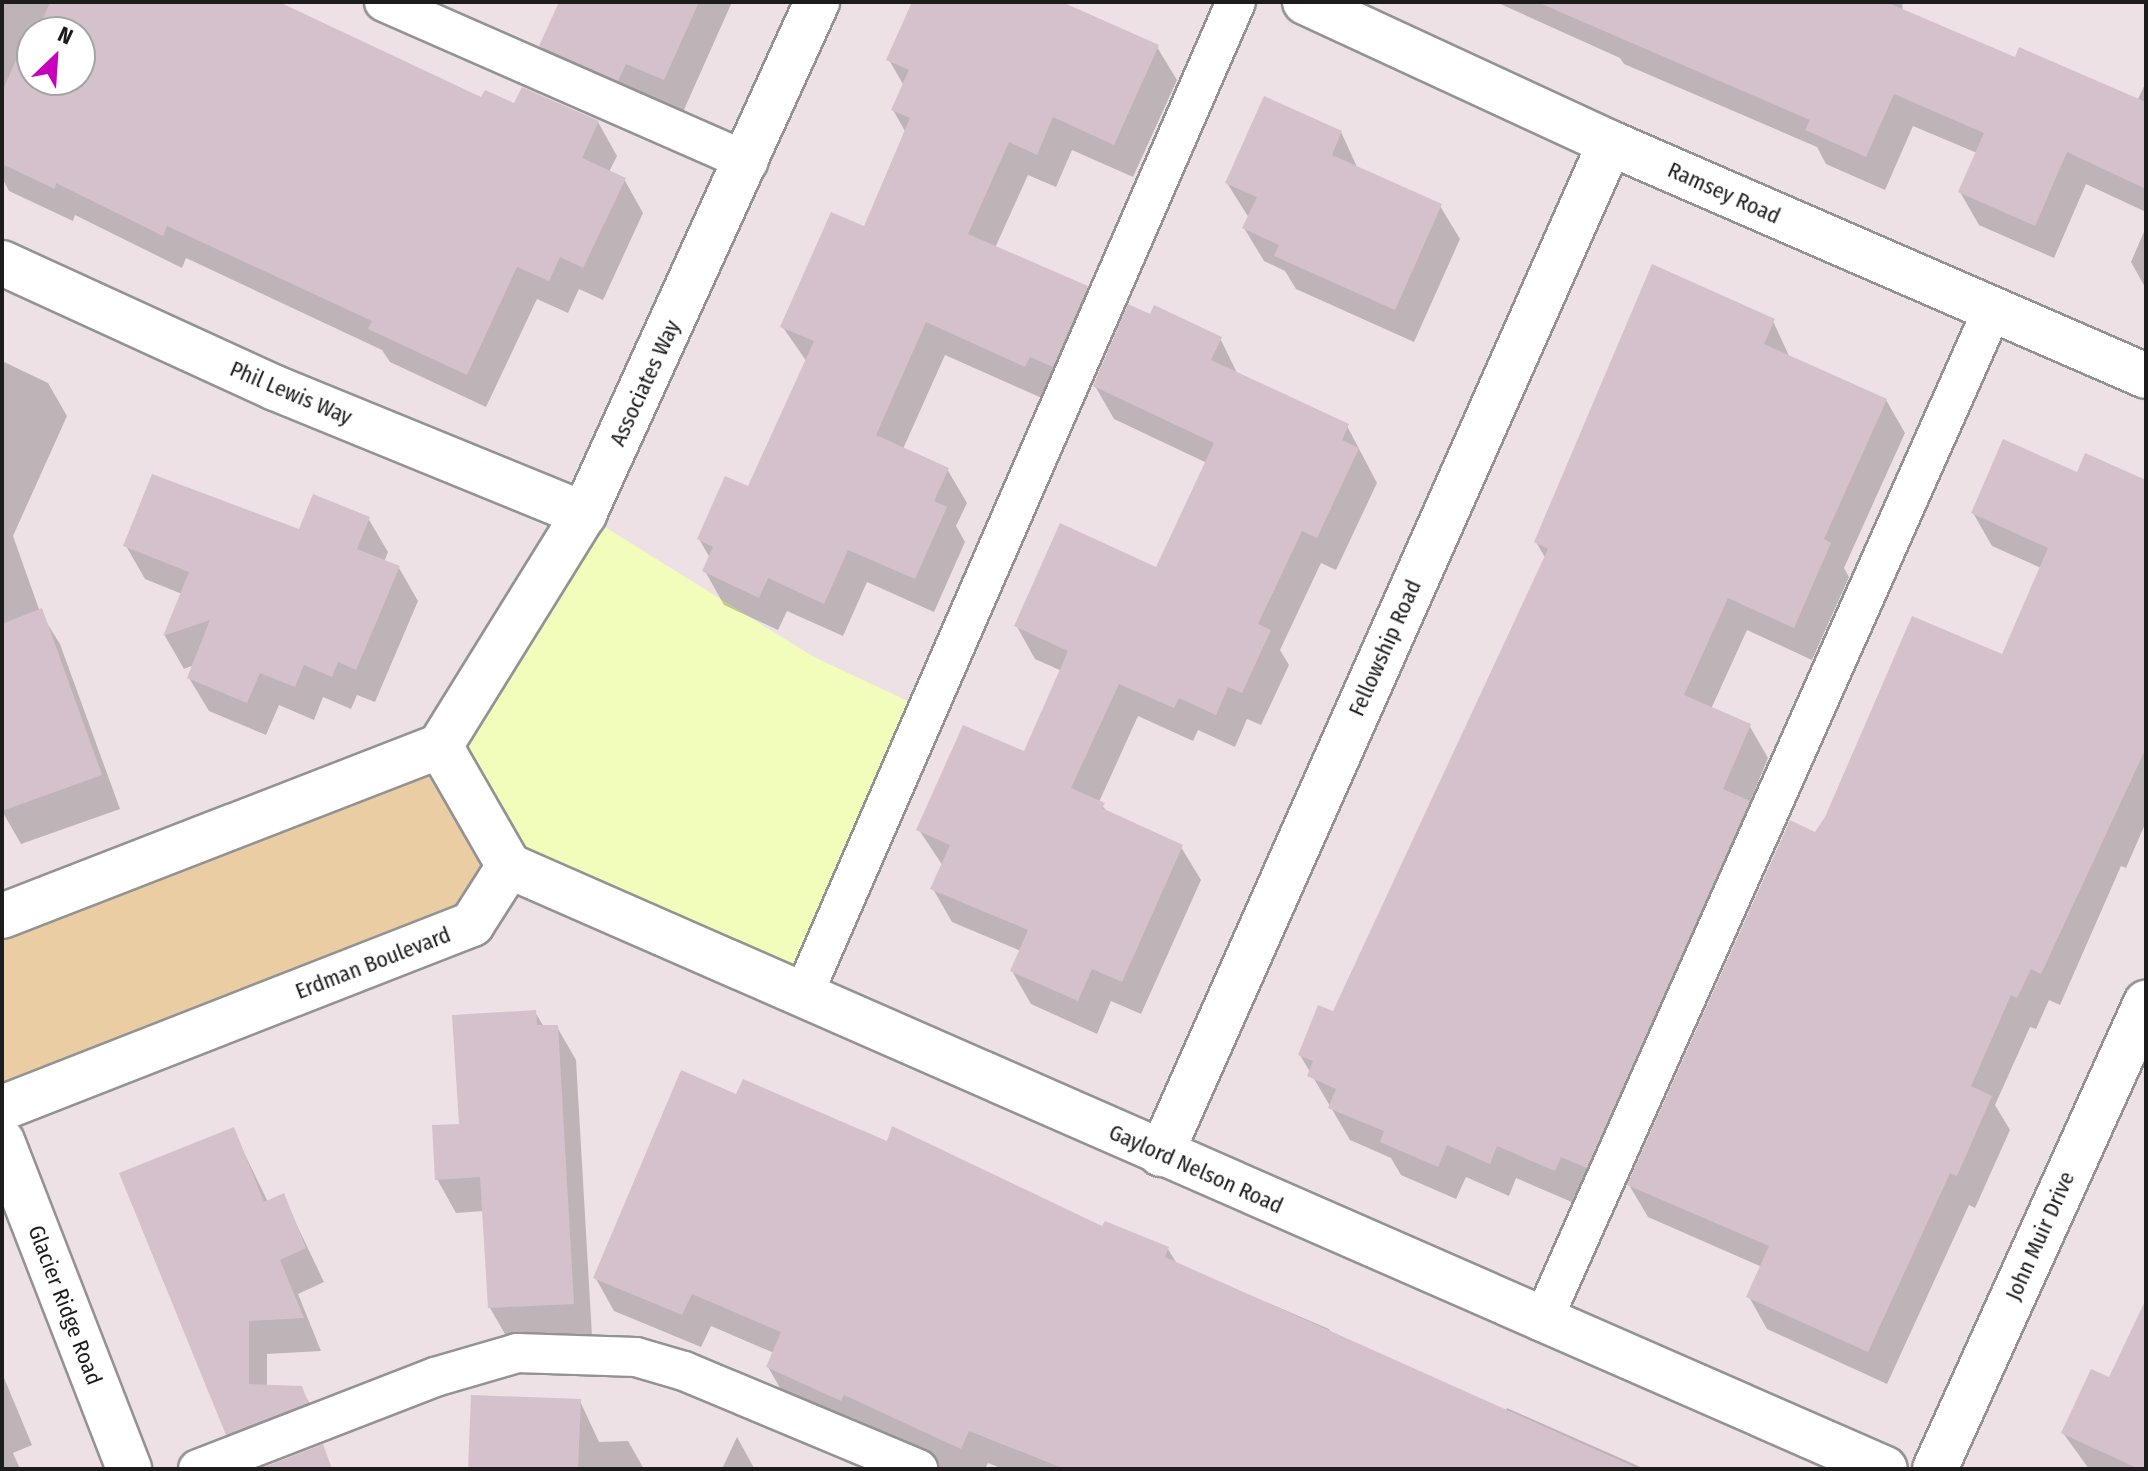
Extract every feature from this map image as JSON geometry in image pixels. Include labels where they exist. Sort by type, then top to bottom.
[{"type":"street","name":"Associates Way","points":[[440,746],[584,514],[748,162],[817,2]]},
{"type":"street","name":"Ramsey Road","points":[[1305,2],[1610,143],[2146,376]]},
{"type":"street","name":"Fellowship Road","points":[[1161,1154],[1610,143]]},
{"type":"street","name":"Phil Lewis Way","points":[[2,263],[275,388],[584,514]]},
{"type":"street","points":[[2,916],[440,746],[509,866]]},
{"type":"street","name":"Gaylord Nelson Road","points":[[509,866],[804,993],[1542,1322],[1885,1469]]},
{"type":"street","name":"Erdman Boulevard","points":[[2,1108],[472,924],[509,866]]},
{"type":"street","name":"John Muir Drive","points":[[1935,1469],[2146,1003]]},
{"type":"street","name":"Glacier Ridge Road","points":[[2,1141],[129,1469]]},
{"type":"lane","points":[[384,2],[748,162]]},
{"type":"lane","points":[[804,993],[1236,2]]},
{"type":"lane","points":[[1542,1322],[1992,311]]},
{"type":"lane","points":[[198,1469],[435,1377],[517,1353],[636,1357],[684,1371],[918,1469]]},
{"type":"shaded area","points":[[440,746],[509,866],[472,924],[2,1108],[2,916]]},
{"type":"green space","points":[[584,514],[814,657],[929,711],[804,993],[509,866],[440,746]]},
{"type":"building","points":[[50,2],[279,2],[481,97],[485,90],[514,103],[522,87],[599,121],[582,158],[626,178],[583,268],[560,257],[549,281],[517,267],[467,375],[368,329],[372,321],[167,226],[163,236],[56,183],[55,189],[2,164],[2,92],[16,60],[16,96],[96,96],[96,16],[44,16]]},
{"type":"building","points":[[559,2],[699,2],[664,80],[626,64],[618,81],[539,46]]},
{"type":"building","points":[[912,2],[1062,2],[1159,45],[1114,145],[1053,117],[1037,155],[1009,142],[968,234],[1088,286],[1053,367],[1030,357],[1025,367],[926,322],[876,435],[949,468],[934,501],[947,507],[915,579],[848,550],[824,604],[768,578],[759,598],[702,571],[713,547],[697,539],[725,476],[748,486],[814,341],[780,327],[831,212],[864,226],[910,118],[891,110],[909,70],[886,60]]},
{"type":"building","points":[[1537,2],[1886,2],[2015,57],[2019,47],[2146,102],[2146,189],[2067,152],[2035,226],[1958,192],[1984,133],[1894,94],[1866,157],[1805,130],[1810,120]]},
{"type":"building","points":[[1264,96],[1342,131],[1332,155],[1442,204],[1395,310],[1274,256],[1279,245],[1242,228],[1257,197],[1225,183]]},
{"type":"building","points":[[1652,264],[1775,319],[1764,344],[1887,399],[1824,539],[1831,543],[1794,628],[1728,598],[1684,695],[1751,724],[1723,789],[1750,801],[1587,1168],[1561,1157],[1555,1171],[1497,1146],[1490,1164],[1447,1145],[1438,1167],[1380,1142],[1384,1131],[1328,1108],[1336,1089],[1307,1076],[1313,1061],[1298,1055],[1318,1005],[1333,1011],[1548,549],[1534,542]]},
{"type":"building","points":[[1128,304],[1150,314],[1154,305],[1222,337],[1211,360],[1349,424],[1342,440],[1359,448],[1317,538],[1302,531],[1258,624],[1271,630],[1242,693],[1228,687],[1216,715],[1179,698],[1174,708],[1119,684],[1071,788],[1105,803],[1102,808],[1183,845],[1122,982],[1092,969],[1078,1001],[1010,971],[1028,930],[930,889],[950,845],[916,830],[963,725],[1024,751],[1068,651],[1014,626],[1060,523],[1156,567],[1214,443],[1093,386]]},
{"type":"building","points":[[2003,439],[2077,472],[2085,453],[2146,480],[2146,748],[2041,974],[2031,969],[2017,998],[2011,995],[1971,1086],[1992,1096],[1957,1176],[1950,1173],[1868,1352],[1746,1297],[1769,1246],[1627,1185],[1790,820],[1815,832],[1825,817],[1912,616],[2002,654],[2048,548],[1971,513]]},
{"type":"building","points":[[152,474],[299,529],[313,494],[370,517],[357,549],[400,566],[356,670],[338,662],[332,677],[304,665],[295,687],[260,673],[247,703],[187,678],[210,620],[163,636],[189,572],[123,546]]},
{"type":"building","points":[[42,608],[102,775],[2,811],[2,624]]},
{"type":"building","points":[[536,1010],[537,1025],[558,1025],[574,1304],[488,1308],[480,1177],[435,1180],[432,1125],[459,1124],[452,1015]]},
{"type":"building","points":[[681,1070],[736,1094],[743,1079],[887,1141],[892,1126],[1102,1226],[1105,1221],[1169,1247],[1165,1257],[1639,1469],[1065,1469],[969,1431],[961,1449],[844,1395],[841,1401],[766,1367],[781,1332],[692,1294],[682,1315],[593,1278]]},
{"type":"building","points":[[234,1127],[264,1202],[284,1193],[306,1248],[280,1260],[304,1318],[249,1321],[249,1384],[302,1386],[308,1403],[226,1435],[119,1173]]},
{"type":"building","points":[[2146,1299],[2146,1469],[2139,1469],[2061,1433],[2091,1369],[2109,1377]]},
{"type":"building","points":[[471,1395],[581,1399],[578,1469],[468,1469]]},
{"type":"building","points":[[323,1444],[332,1469],[259,1469]]}]
